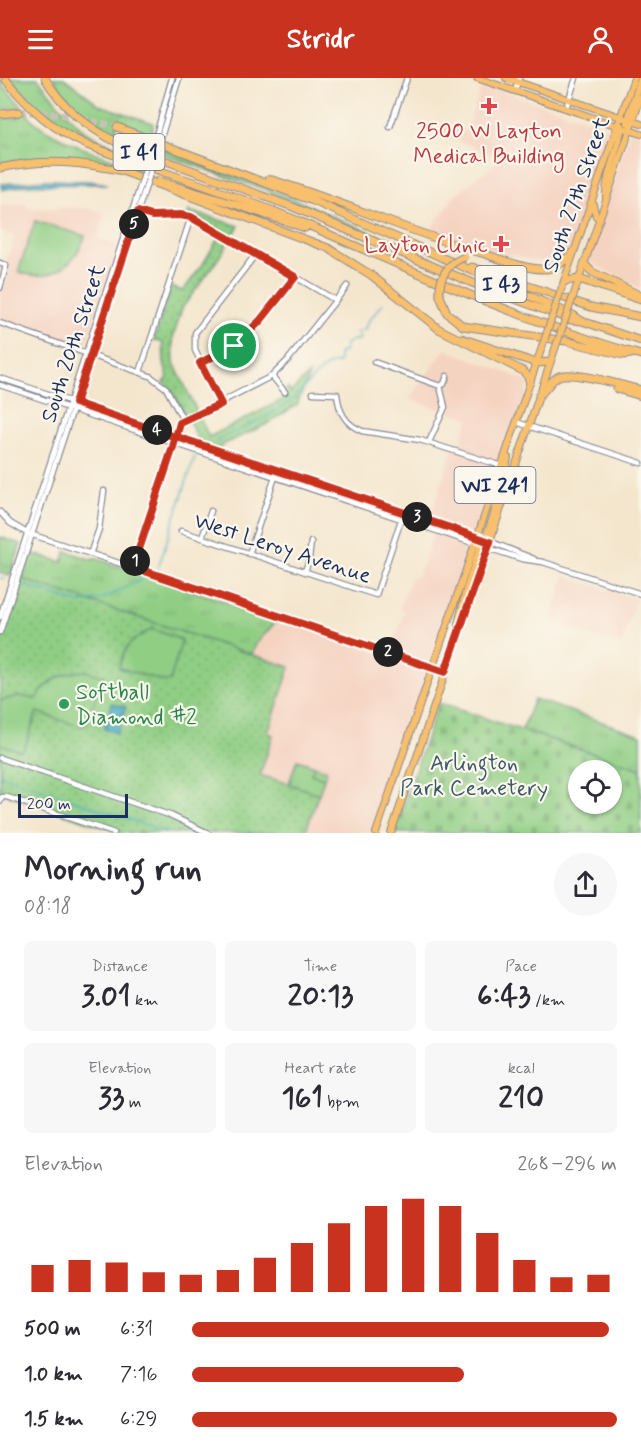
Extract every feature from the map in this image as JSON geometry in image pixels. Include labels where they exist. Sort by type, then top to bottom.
[{"type":"highway","name":"I 41","points":[[45,78],[72,111],[96,131],[120,144],[293,207],[499,294],[571,321],[582,321],[641,341]]},
{"type":"highway","name":"I 41","points":[[6,80],[36,113],[58,130],[81,142],[224,192],[502,308],[639,354]]},
{"type":"highway","points":[[0,114],[20,112]]},
{"type":"highway","name":"I 43","points":[[117,127],[313,201],[573,315],[582,321]]},
{"type":"highway","points":[[0,168],[27,163],[60,161],[92,164],[221,199],[318,231]]},
{"type":"highway","points":[[241,173],[245,171],[327,197],[438,240],[498,259]]},
{"type":"highway","points":[[124,172],[328,248],[371,275],[439,329],[522,371],[530,382]]},
{"type":"highway","points":[[419,248],[433,250],[489,273],[584,305],[641,317]]},
{"type":"highway","points":[[573,252],[559,265],[550,268],[477,256],[465,257],[456,261],[445,272],[440,283],[443,307],[450,317],[470,328],[559,340],[623,355],[639,354]]},
{"type":"highway","points":[[584,264],[592,272],[641,298]]},
{"type":"highway","points":[[563,284],[579,279],[641,298]]},
{"type":"highway","points":[[439,329],[537,363],[550,362]]},
{"type":"highway","points":[[540,396],[552,381],[562,375],[571,374],[641,396]]},
{"type":"highway","points":[[592,380],[641,390]]},
{"type":"main road","points":[[477,78],[641,134]]},
{"type":"main road","points":[[506,78],[518,80],[641,124]]},
{"type":"main road","name":"South 27th Street","points":[[391,833],[454,648],[512,434],[573,252],[620,127],[634,78]]},
{"type":"main road","points":[[630,130],[630,121],[641,78]]},
{"type":"main road","name":"South 27th Street","points":[[630,121],[641,98]]},
{"type":"main road","points":[[606,201],[605,187],[620,127]]},
{"type":"main road","name":"South 27th Street","points":[[376,833],[433,667],[540,396],[630,130]]},
{"type":"main road","points":[[591,201],[596,216],[600,219]]},
{"type":"main road","points":[[586,216],[593,221],[596,229]]},
{"type":"main road","points":[[482,542],[501,492],[512,434]]},
{"type":"street","name":"South 20th Street","points":[[0,632],[135,211],[167,106],[172,78]]},
{"type":"street","name":"South 20th Street","points":[[167,106],[180,78]]},
{"type":"street","points":[[390,127],[407,78]]},
{"type":"street","points":[[566,108],[576,78]]},
{"type":"street","points":[[515,91],[518,80]]},
{"type":"street","points":[[135,211],[152,216],[191,217],[336,300]]},
{"type":"street","points":[[140,372],[191,217]]},
{"type":"street","points":[[221,404],[195,350],[195,333],[256,254]]},
{"type":"street","points":[[0,262],[6,266],[0,288]]},
{"type":"street","points":[[200,363],[234,346],[249,333],[295,277]]},
{"type":"street","points":[[133,567],[182,422],[272,376],[288,360],[348,286]]},
{"type":"street","points":[[0,323],[62,343],[88,355],[155,379],[166,388],[182,422]]},
{"type":"street","points":[[374,362],[440,386]]},
{"type":"street","points":[[272,376],[285,392]]},
{"type":"street","points":[[440,386],[444,384],[447,376]]},
{"type":"street","points":[[0,378],[404,512],[450,528],[522,559],[539,561],[641,594]]},
{"type":"street","points":[[0,385],[401,519],[482,542]]},
{"type":"street","points":[[429,442],[445,407],[440,386]]},
{"type":"street","points":[[313,393],[337,394],[342,415],[357,429],[429,442],[502,466]]},
{"type":"street","points":[[516,422],[641,463]]},
{"type":"street","points":[[249,554],[277,470]]},
{"type":"street","points":[[90,554],[99,529],[104,491]]},
{"type":"street","points":[[339,498],[341,492]]},
{"type":"street","points":[[202,538],[211,511]]},
{"type":"street","points":[[0,512],[10,523],[30,534],[445,672]]},
{"type":"street","points":[[401,519],[404,512]]},
{"type":"street","name":"West Leroy Avenue","points":[[181,531],[376,595],[401,519]]},
{"type":"street","points":[[448,534],[450,528]]},
{"type":"street","name":"South 20th Street","points":[[0,617],[30,534]]},
{"type":"street","points":[[305,572],[309,559],[310,542]]},
{"type":"street","points":[[0,758],[172,816],[208,833]]},
{"type":"street","points":[[1,799],[97,830],[114,833]]},
{"type":"shaded area","points":[[482,84],[612,128],[613,131],[581,223],[567,256],[555,264],[475,248],[429,231],[457,193],[504,156],[492,154],[438,134],[441,124],[466,132]]},
{"type":"shaded area","points":[[630,130],[641,134],[641,289],[586,260]]},
{"type":"shaded area","points":[[26,204],[28,209],[72,208],[105,213],[97,238],[119,246],[85,347],[0,320],[0,297],[9,269],[6,262],[15,237],[0,231],[0,206]]},
{"type":"shaded area","points":[[445,349],[530,382],[477,537],[429,521],[453,449],[458,451],[469,418],[409,399]]},
{"type":"shaded area","points":[[434,532],[470,544],[471,547],[431,663],[428,663],[391,651],[405,611],[400,608],[411,577],[417,579]]},
{"type":"shaded area","points":[[565,576],[636,599],[621,645],[550,622]]},
{"type":"shaded area","points":[[278,619],[426,668],[428,671],[374,833],[305,833],[327,770],[297,760],[289,784],[260,775],[273,735],[268,733],[290,667],[252,654],[256,644]]},
{"type":"green space","points":[[0,78],[8,78],[1,83],[32,120],[44,129],[77,146],[140,169],[139,172],[70,158],[37,158],[0,164],[0,119],[20,117],[19,108],[0,109]]},
{"type":"green space","points":[[11,78],[38,78],[58,104],[85,132],[119,149],[118,151],[59,123],[34,103]]},
{"type":"green space","points":[[53,78],[64,78],[100,105],[153,123],[152,135],[118,123],[115,132],[147,143],[147,149],[121,138],[88,117],[58,88]]},
{"type":"green space","points":[[161,148],[283,194],[441,263],[441,265],[272,193],[160,153]]},
{"type":"green space","points":[[189,211],[239,226],[182,308],[173,338],[174,363],[209,437],[284,399],[282,395],[285,394],[287,388],[291,392],[310,373],[297,405],[263,426],[224,444],[219,449],[200,442],[172,391],[164,383],[168,377],[164,364],[163,343],[154,340],[171,287],[183,291],[222,232],[188,214]]},
{"type":"green space","points":[[35,221],[85,236],[75,256],[60,269],[51,273],[30,275],[18,272]]},
{"type":"green space","points":[[0,537],[21,544],[10,576],[0,573]]},
{"type":"green space","points":[[66,551],[93,560],[94,558],[278,619],[256,644],[252,654],[180,634],[17,595],[31,553],[62,562]]},
{"type":"green space","points":[[21,579],[290,667],[268,733],[273,735],[260,775],[289,784],[297,760],[327,770],[305,833],[121,833],[0,792],[0,643]]},
{"type":"green space","points":[[152,629],[182,640],[170,681],[166,682],[119,668],[123,654],[130,644]]},
{"type":"green space","name":"Softball Diamond #2","points":[[85,671],[103,676],[87,724],[81,727],[37,712],[24,749],[20,751],[0,744],[0,701],[18,696],[36,699],[57,678]]},
{"type":"green space","points":[[534,699],[641,735],[641,769],[622,763],[622,760],[614,760],[522,730]]},
{"type":"green space","name":"Arlington Park Cemetery","points":[[438,703],[613,760],[568,760],[568,814],[622,814],[622,763],[641,769],[641,833],[394,833]]},
{"type":"green space","points":[[297,760],[314,766],[311,774],[324,778],[319,794],[289,784]]},
{"type":"water","points":[[45,180],[89,181],[107,184],[26,185],[2,190],[1,187],[2,184]]},
{"type":"water","points":[[112,703],[126,707],[117,733],[104,729]]},
{"type":"waterway","points":[[216,441],[279,409],[297,395],[316,374],[333,363],[339,363],[339,353],[344,352],[346,344],[352,340],[359,340],[357,332],[365,330],[367,323],[383,304]]},
{"type":"waterway","points":[[158,568],[195,456]]},
{"type":"waterway","points":[[0,578],[5,579]]},
{"type":"waterway","points":[[23,585],[79,603],[103,599],[144,578]]},
{"type":"waterway","points":[[0,775],[169,833]]},
{"type":"tunnel","points":[[19,112],[68,116],[117,127]]},
{"type":"place","name":"2500 W Layton Medical Building","points":[[489,106]]},
{"type":"place","name":"Layton Clinic","points":[[501,244]]},
{"type":"place","name":"Softball Diamond #2","points":[[64,704]]},
{"type":"route","points":[[234,346],[200,363],[221,404],[180,423],[176,437],[174,443],[173,447],[133,567],[445,672],[490,542],[450,528],[180,438],[176,437],[172,436],[75,403],[138,212],[156,217],[180,215],[191,217],[295,277],[260,321],[234,346]]}]
